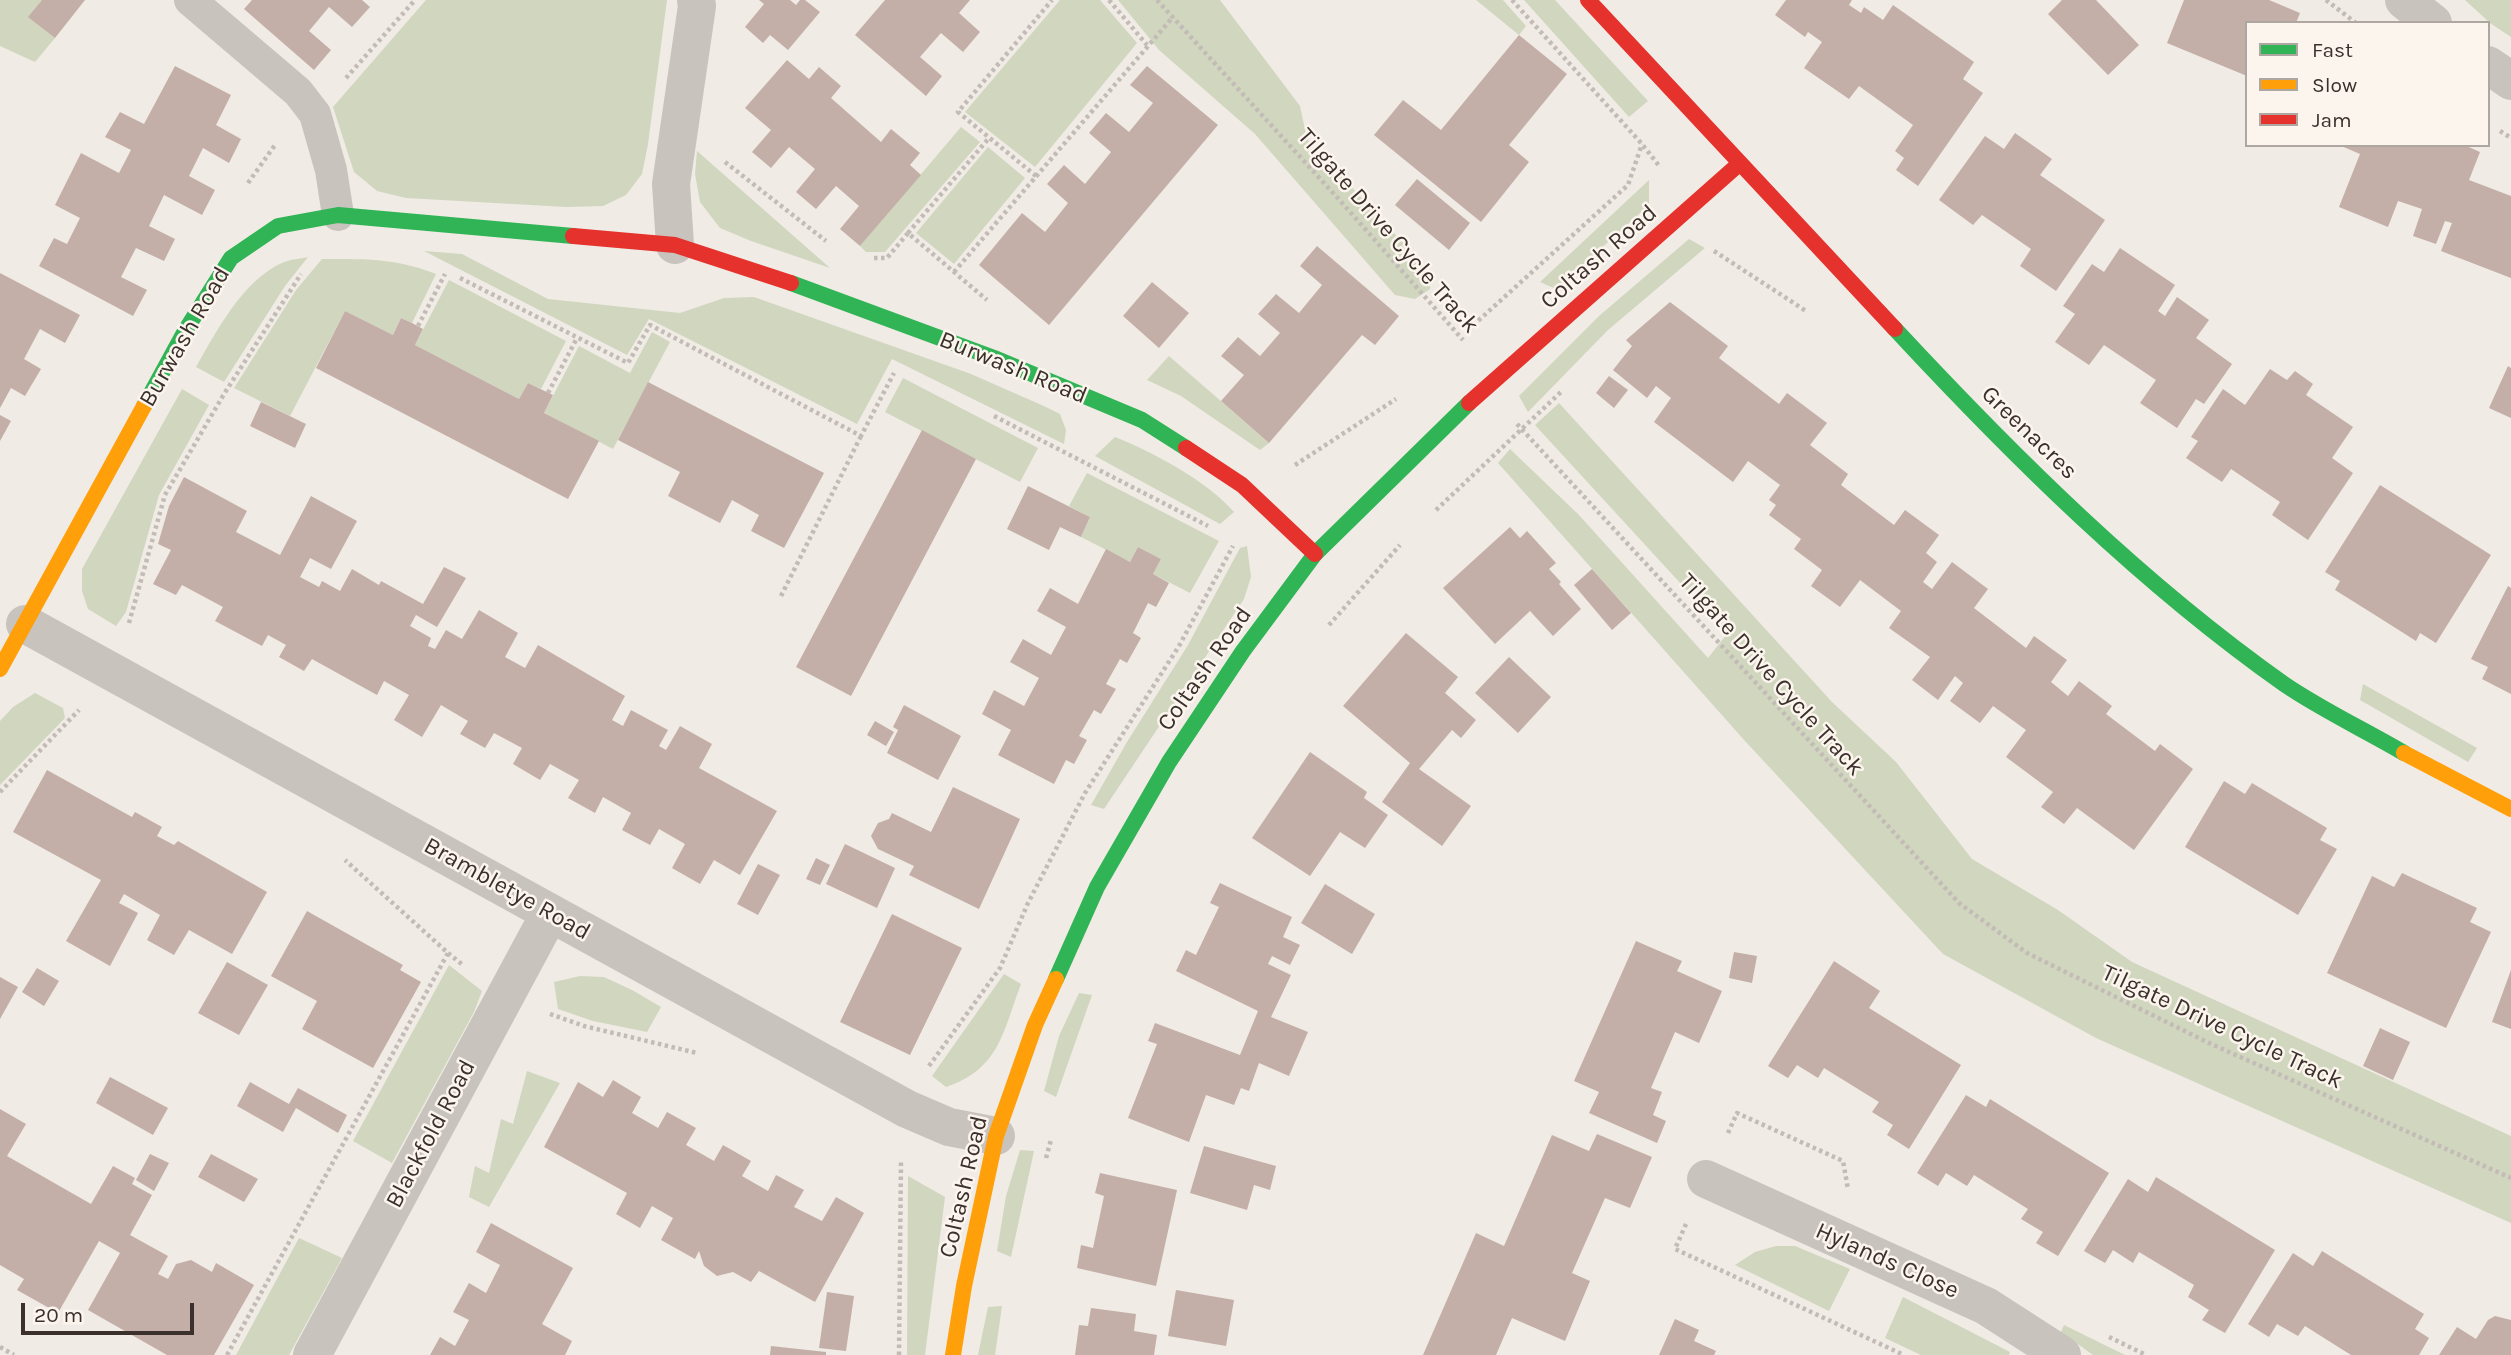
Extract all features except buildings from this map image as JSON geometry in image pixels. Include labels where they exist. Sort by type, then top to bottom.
[{"type":"street","points":[[675,245],[671,184],[696,0]]},
{"type":"street","name":"Greenacres","points":[[1588,0],[1938,375],[2052,488],[2169,595],[2286,684],[2418,761],[2511,809]]},
{"type":"street","points":[[2404,0],[2430,21]]},
{"type":"street","points":[[2490,66],[2511,81]]},
{"type":"street","name":"Coltash Road","points":[[953,1355],[964,1286],[996,1136],[1035,1025],[1097,887],[1176,751],[1243,651],[1315,554],[1489,383],[1739,164]]},
{"type":"street","name":"Burwash Road","points":[[0,669],[185,331],[231,258],[278,226],[338,215],[675,245],[796,285],[994,358],[1142,420],[1242,485],[1315,554]]},
{"type":"street","name":"Brambletye Road","points":[[25,624],[907,1109],[949,1127],[996,1136]]},
{"type":"street","name":"Blackfold Road","points":[[312,1355],[550,913]]},
{"type":"street","name":"Hylands Close","points":[[1706,1179],[1986,1306],[2062,1355]]},
{"type":"lane","points":[[190,0],[298,92],[315,114],[331,170],[338,215]]},
{"type":"path","points":[[1036,176],[958,112],[1052,0]]},
{"type":"path","points":[[1109,0],[1147,45]]},
{"type":"path","name":"Tilgate Drive Cycle Track","points":[[1157,0],[1461,337],[1520,429],[1959,903],[2027,953],[2209,1042],[2511,1178]]},
{"type":"path","points":[[2326,0],[2353,21]]},
{"type":"path","points":[[954,272],[1173,17]]},
{"type":"path","points":[[908,233],[989,138]]},
{"type":"path","points":[[0,792],[80,710],[106,668],[128,624],[165,495],[291,286],[322,247],[338,215]]},
{"type":"path","points":[[436,266],[628,363],[650,325],[862,436]]},
{"type":"path","points":[[418,326],[446,271]]},
{"type":"path","points":[[548,393],[577,338]]},
{"type":"path","points":[[781,596],[897,366]]},
{"type":"path","points":[[1430,516],[1571,382]]},
{"type":"path","points":[[982,410],[1212,529]]},
{"type":"path","points":[[1324,631],[1400,545]]},
{"type":"path","points":[[338,853],[448,953],[505,998],[584,1026],[698,1054]]},
{"type":"path","points":[[227,1355],[448,953]]},
{"type":"path","points":[[1045,1162],[1052,1137]]},
{"type":"path","points":[[0,1347],[14,1355]]},
{"type":"green space","points":[[0,0],[42,0],[29,17],[55,38],[35,62],[0,46]]},
{"type":"green space","points":[[426,0],[667,0],[642,174],[626,195],[603,206],[566,207],[406,198],[377,191],[354,172],[333,107]]},
{"type":"green space","points":[[1060,0],[1100,0],[1137,43],[1035,167],[965,112]]},
{"type":"green space","points":[[1118,0],[1220,0],[1300,106],[1307,139],[1430,272],[1430,289],[1415,299],[1395,295],[1255,134],[1159,50]]},
{"type":"green space","points":[[1476,0],[1503,0],[1526,26],[1519,35]]},
{"type":"green space","points":[[1524,0],[1555,0],[1648,101],[1629,117]]},
{"type":"green space","points":[[2465,0],[2511,0],[2511,37]]},
{"type":"green space","points":[[961,127],[980,142],[885,252],[866,252],[860,246]]},
{"type":"green space","points":[[988,147],[1025,178],[954,264],[916,233]]},
{"type":"green space","points":[[697,151],[830,268],[720,228],[700,202],[695,174]]},
{"type":"green space","points":[[1649,180],[1649,205],[1556,289],[1540,282]]},
{"type":"green space","points":[[1689,239],[1705,248],[1608,330],[1528,412],[1519,396],[1599,316]]},
{"type":"green space","points":[[424,251],[462,254],[548,299],[680,313],[724,298],[754,297],[971,374],[1046,407],[1060,414],[1066,430],[1064,444],[892,359],[857,424],[649,319],[627,355]]},
{"type":"green space","points":[[308,257],[285,286],[224,382],[196,367],[232,308],[255,281],[282,263]]},
{"type":"green space","points":[[322,259],[394,262],[436,274],[412,323],[401,318],[393,335],[345,311],[290,416],[234,388],[296,290]]},
{"type":"green space","points":[[449,280],[566,341],[541,389],[528,383],[519,399],[415,345]]},
{"type":"green space","points":[[652,332],[670,342],[613,449],[544,413],[579,346],[630,373]]},
{"type":"green space","points":[[1169,356],[1269,443],[1260,450],[1181,396],[1147,380]]},
{"type":"green space","points":[[903,378],[1038,448],[1020,482],[885,412]]},
{"type":"green space","points":[[182,389],[209,405],[159,495],[126,612],[116,626],[88,609],[82,591],[82,569]]},
{"type":"green space","points":[[1559,403],[1832,702],[1896,762],[1972,859],[2058,910],[2132,962],[2511,1136],[2511,1223],[2096,1038],[1943,954],[1745,741],[1498,463],[1510,449],[1579,515],[1708,658],[1727,634],[1535,425]]},
{"type":"green space","points":[[1115,437],[1179,468],[1223,500],[1234,512],[1220,524],[1095,456]]},
{"type":"green space","points":[[1087,473],[1219,541],[1190,593],[1153,574],[1161,559],[1138,547],[1130,562],[1081,537],[1090,517],[1069,506]]},
{"type":"green space","points":[[1247,546],[1251,577],[1244,599],[1104,809],[1091,805],[1188,645],[1240,548]]},
{"type":"green space","points":[[2363,684],[2477,748],[2468,762],[2360,700]]},
{"type":"green space","points":[[35,693],[63,708],[65,718],[0,785],[0,721],[13,707]]},
{"type":"green space","points":[[449,965],[482,991],[474,1012],[392,1163],[353,1141]]},
{"type":"green space","points":[[1004,974],[1021,984],[997,1046],[978,1070],[946,1087],[932,1076]]},
{"type":"green space","points":[[580,976],[604,977],[661,1007],[647,1032],[593,1021],[558,1009],[554,982]]},
{"type":"green space","points":[[1079,993],[1092,995],[1056,1097],[1044,1091],[1059,1036]]},
{"type":"green space","points":[[527,1071],[560,1083],[489,1207],[469,1197],[475,1166],[489,1173],[501,1119],[513,1124]]},
{"type":"green space","points":[[1020,1150],[1034,1151],[1011,1257],[997,1251],[1006,1196]]},
{"type":"green space","points":[[908,1176],[945,1197],[925,1355],[907,1355]]},
{"type":"green space","points":[[299,1238],[342,1258],[289,1355],[236,1355]]},
{"type":"green space","points":[[1776,1246],[1795,1246],[1850,1269],[1829,1311],[1735,1265],[1755,1252]]},
{"type":"green space","points":[[1903,1297],[2010,1352],[2009,1355],[1921,1355],[1885,1338]]},
{"type":"green space","points":[[1002,1306],[995,1355],[978,1355],[988,1307]]},
{"type":"green space","points":[[2064,1325],[2125,1355],[2093,1355],[2061,1332]]},
{"type":"traffic: fast","points":[[144,406],[185,331],[231,258],[278,226],[338,215],[573,236]]},
{"type":"traffic: fast","points":[[791,283],[994,358],[1142,420],[1186,448]]},
{"type":"traffic: fast","points":[[1895,329],[2080,517],[2180,604],[2284,684],[2404,753]]},
{"type":"traffic: fast","points":[[1056,979],[1097,887],[1169,762],[1243,651],[1315,554],[1469,403]]},
{"type":"traffic: slow","points":[[0,669],[144,406]]},
{"type":"traffic: slow","points":[[2404,753],[2511,809]]},
{"type":"traffic: slow","points":[[953,1355],[964,1286],[996,1136],[1035,1025],[1056,979]]},
{"type":"traffic: jam","points":[[1588,0],[1895,329]]},
{"type":"traffic: jam","points":[[1469,403],[1739,164]]},
{"type":"traffic: jam","points":[[573,236],[675,245],[791,283]]},
{"type":"traffic: jam","points":[[1186,448],[1242,485],[1315,554]]}]
